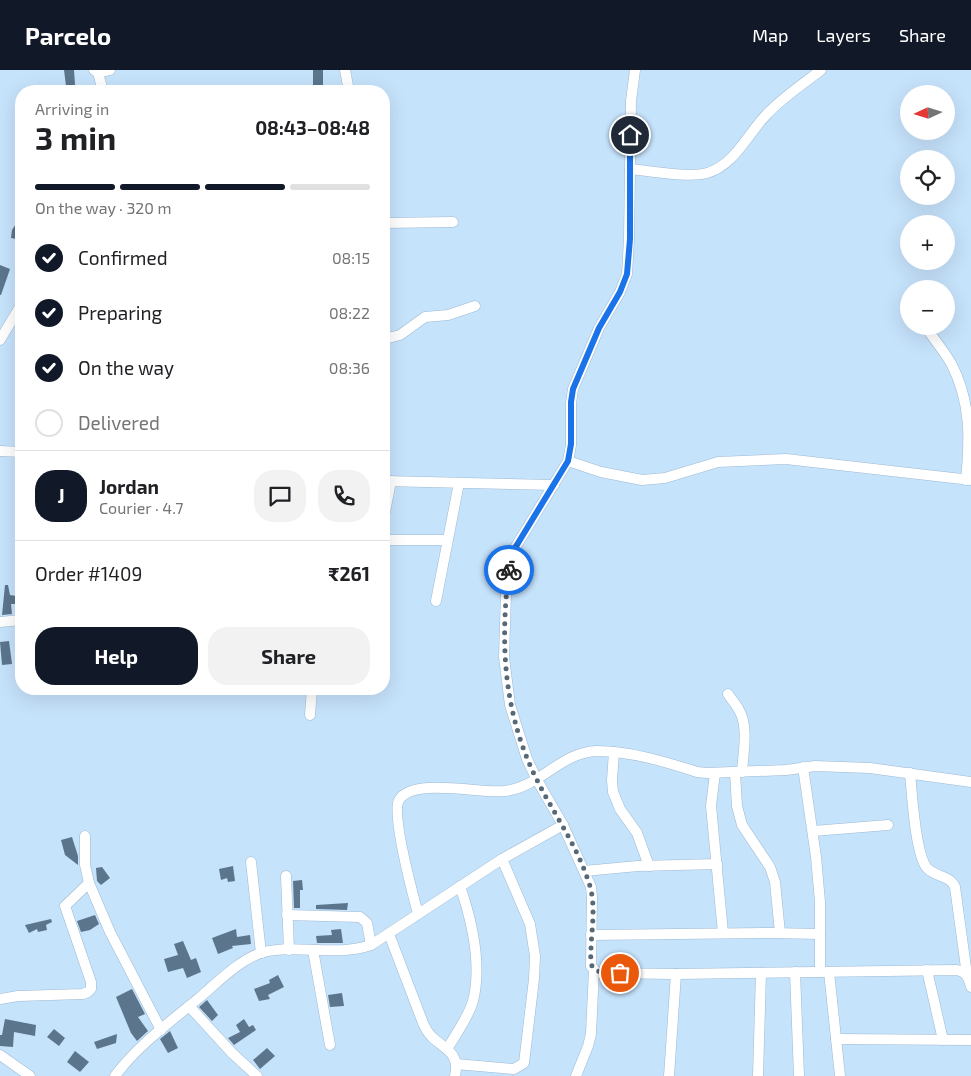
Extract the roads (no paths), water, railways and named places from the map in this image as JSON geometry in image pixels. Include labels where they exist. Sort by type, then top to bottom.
[{"type":"street","points":[[101,85],[96,71],[110,70]]},
{"type":"street","points":[[345,70],[348,85]]},
{"type":"street","points":[[635,70],[631,102],[630,239],[627,274],[620,292],[599,328],[573,389],[571,402],[571,444],[568,461],[515,548],[506,593],[504,657],[510,705],[526,759],[563,824],[584,871],[592,897],[590,963],[594,969],[601,973],[676,974],[956,970],[964,972],[970,984]]},
{"type":"street","points":[[630,169],[695,174],[717,169],[732,157],[767,114],[784,98],[821,70]]},
{"type":"street","points":[[390,223],[454,222]]},
{"type":"street","points":[[390,338],[400,335],[425,317],[448,315],[475,306]]},
{"type":"street","points":[[0,340],[15,315]]},
{"type":"street","points":[[568,461],[601,472],[642,480],[665,478],[718,462],[786,460],[968,480],[969,430],[962,389],[951,363],[931,335]]},
{"type":"street","points":[[0,451],[15,452]]},
{"type":"street","points":[[390,481],[554,485]]},
{"type":"street","points":[[436,601],[459,483]]},
{"type":"street","points":[[390,540],[447,540]]},
{"type":"street","points":[[0,622],[15,621]]},
{"type":"street","points":[[728,694],[740,711],[744,726],[737,806],[742,825],[770,867],[775,882],[780,933]]},
{"type":"street","points":[[310,715],[312,695]]},
{"type":"street","points":[[418,914],[396,809],[401,798],[407,792],[425,788],[486,792],[507,791],[537,780],[572,757],[585,752],[614,752],[642,757],[697,772],[739,772],[815,766],[870,768],[971,782]]},
{"type":"street","points":[[614,752],[612,780],[614,792],[620,809],[635,829],[649,866]]},
{"type":"street","points":[[803,767],[813,831],[824,972],[836,1040],[840,1076]]},
{"type":"street","points":[[715,773],[711,806],[723,933]]},
{"type":"street","points":[[910,773],[918,838],[924,861],[932,871],[948,878],[955,887],[970,984]]},
{"type":"street","points":[[115,1076],[161,1030],[252,957],[275,950],[350,950],[371,945],[502,859],[563,824]]},
{"type":"street","points":[[813,831],[888,825]]},
{"type":"street","points":[[85,836],[85,865],[89,883],[110,932],[161,1030]]},
{"type":"street","points":[[456,1064],[514,1069],[524,1063],[536,956],[530,924],[502,859]]},
{"type":"street","points":[[251,862],[262,953]]},
{"type":"street","points":[[584,871],[649,866],[717,864]]},
{"type":"street","points":[[286,876],[289,950]]},
{"type":"street","points":[[0,1000],[18,996],[83,994],[91,989],[91,982],[65,906],[89,883]]},
{"type":"street","points":[[447,1049],[470,1007],[476,980],[470,916],[460,886]]},
{"type":"street","points":[[287,915],[360,918],[367,923],[371,945]]},
{"type":"street","points":[[389,934],[423,1023],[431,1036],[451,1052],[456,1064],[455,1076]]},
{"type":"street","points":[[591,935],[820,934]]},
{"type":"street","points":[[313,950],[330,1045]]},
{"type":"street","points":[[576,1076],[591,1034],[594,969]]},
{"type":"street","points":[[927,970],[943,1040]]},
{"type":"street","points":[[795,972],[799,1076]]},
{"type":"street","points":[[758,1076],[761,973]]},
{"type":"street","points":[[669,1076],[676,974]]},
{"type":"street","points":[[189,1006],[232,1053],[257,1076]]},
{"type":"street","points":[[836,1040],[971,1040]]},
{"type":"street","points":[[0,1055],[30,1076]]}]
